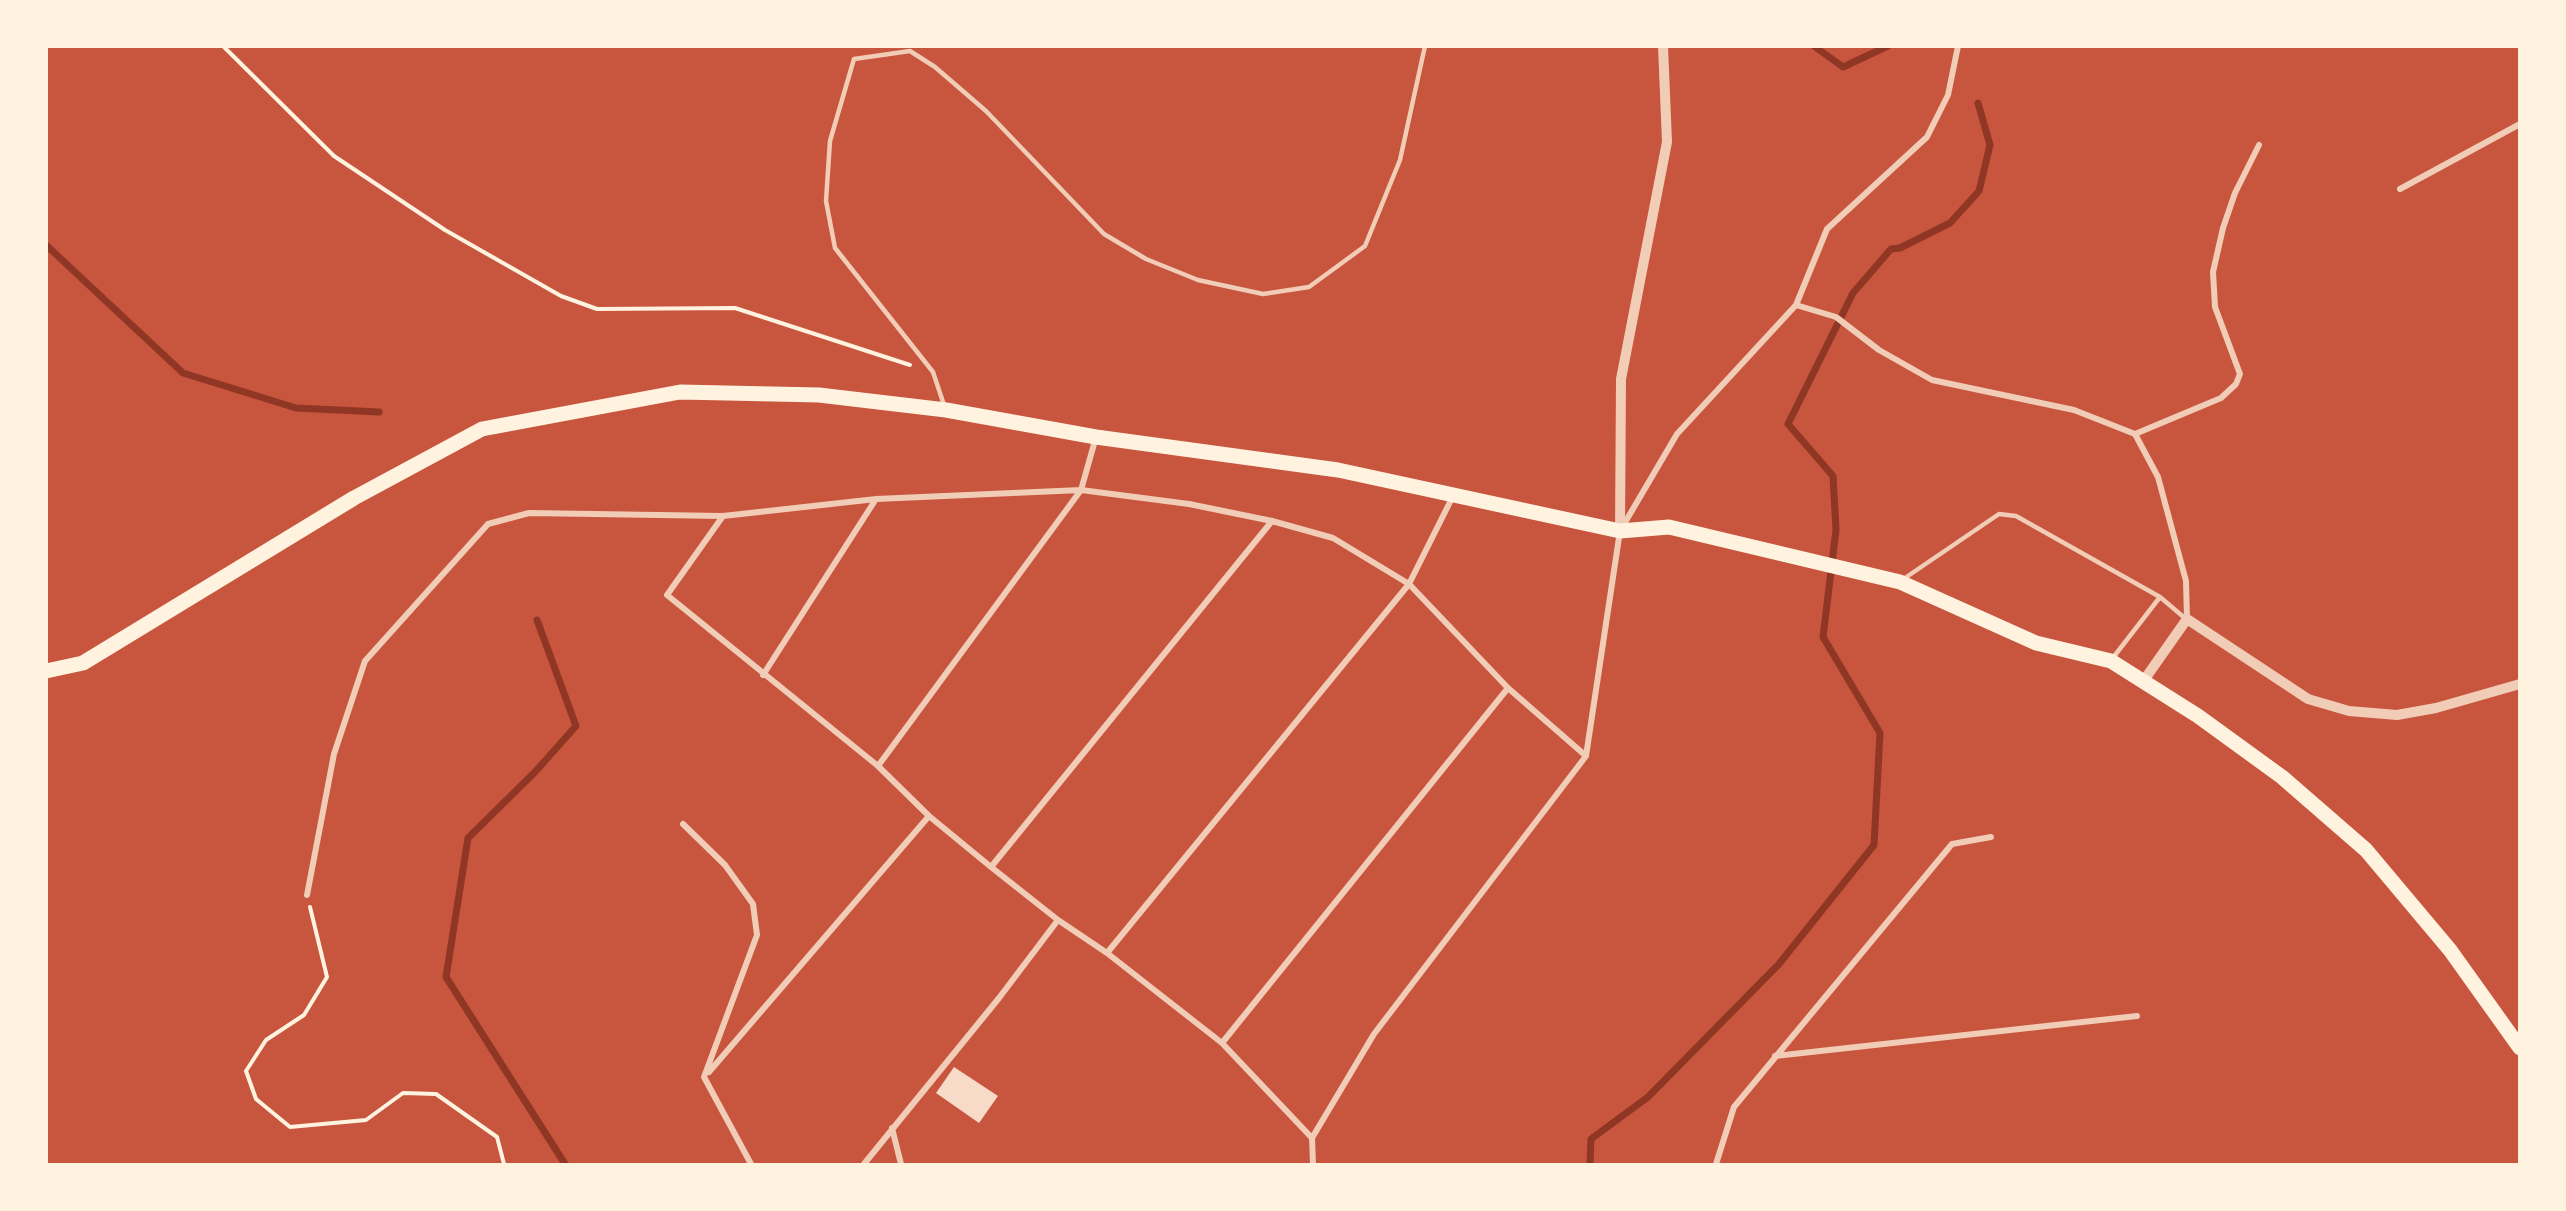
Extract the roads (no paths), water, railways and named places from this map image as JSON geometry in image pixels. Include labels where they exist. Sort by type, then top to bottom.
[{"type":"main road","points":[[46,671],[83,663],[354,498],[482,429],[680,392],[819,395],[946,410],[1096,437],[1338,470],[1620,531],[1669,528],[1900,582],[2036,643],[2111,662],[2198,716],[2282,777],[2366,850],[2450,950],[2520,1048]]},
{"type":"street","points":[[1313,1164],[1312,1138],[1374,1034],[1586,756],[1620,531],[1621,379],[1667,142],[1663,46]]},
{"type":"street","points":[[1620,531],[1677,434],[1796,306],[1827,228],[1928,137],[1948,95],[1958,46]]},
{"type":"street","points":[[2400,189],[2520,124]]},
{"type":"street","points":[[2135,434],[2221,398],[2236,384],[2240,374],[2215,307],[2213,272],[2223,228],[2235,193],[2259,145]]},
{"type":"street","points":[[1796,306],[1836,317],[1879,350],[1932,380],[2074,410],[2135,434],[2158,477],[2186,581],[2187,619],[2142,683]]},
{"type":"street","points":[[878,766],[1081,490],[1096,437]]},
{"type":"street","points":[[307,895],[334,754],[366,661],[488,524],[529,513],[723,516],[876,499],[1081,490],[1189,504],[1272,520],[1333,538],[1409,584],[1508,688],[1586,756]]},
{"type":"street","points":[[1107,953],[1409,584],[1453,496]]},
{"type":"street","points":[[764,675],[876,499]]},
{"type":"street","points":[[723,516],[667,596],[878,766],[929,816],[991,867],[1058,920],[1107,953],[1222,1043],[1312,1138]]},
{"type":"street","points":[[991,867],[1272,520]]},
{"type":"street","points":[[2187,619],[2308,699],[2349,711],[2397,714],[2436,708],[2520,684]]},
{"type":"street","points":[[1222,1043],[1508,688]]},
{"type":"street","points":[[704,1077],[929,816]]},
{"type":"street","points":[[683,824],[725,865],[753,904],[757,935],[704,1077],[751,1164]]},
{"type":"street","points":[[1716,1164],[1734,1107],[1952,844],[1991,837]]},
{"type":"street","points":[[864,1164],[999,998],[1058,920]]},
{"type":"street","points":[[1775,1056],[2136,1016]]},
{"type":"street","points":[[892,1128],[901,1164]]},
{"type":"lane","points":[[946,410],[933,372],[836,248],[826,201],[830,141],[854,59],[910,51],[935,67],[986,111],[1104,234],[1146,259],[1198,280],[1263,294],[1309,287],[1365,246],[1400,160],[1425,46]]},
{"type":"lane","points":[[1900,582],[1999,514],[2016,516],[2160,597],[2187,619]]},
{"type":"lane","points":[[2111,662],[2160,597]]},
{"type":"waterway","points":[[1814,46],[1843,67],[1888,46]]},
{"type":"waterway","points":[[1590,1164],[1591,1139],[1648,1097],[1779,964],[1874,845],[1880,733],[1823,637],[1836,530],[1833,476],[1788,424],[1853,293],[1891,249],[1900,248],[1950,223],[1979,191],[1990,145],[1978,103]]},
{"type":"waterway","points":[[46,245],[183,373],[296,408],[379,412]]},
{"type":"waterway","points":[[537,620],[576,726],[535,772],[468,838],[446,977],[565,1164]]}]
